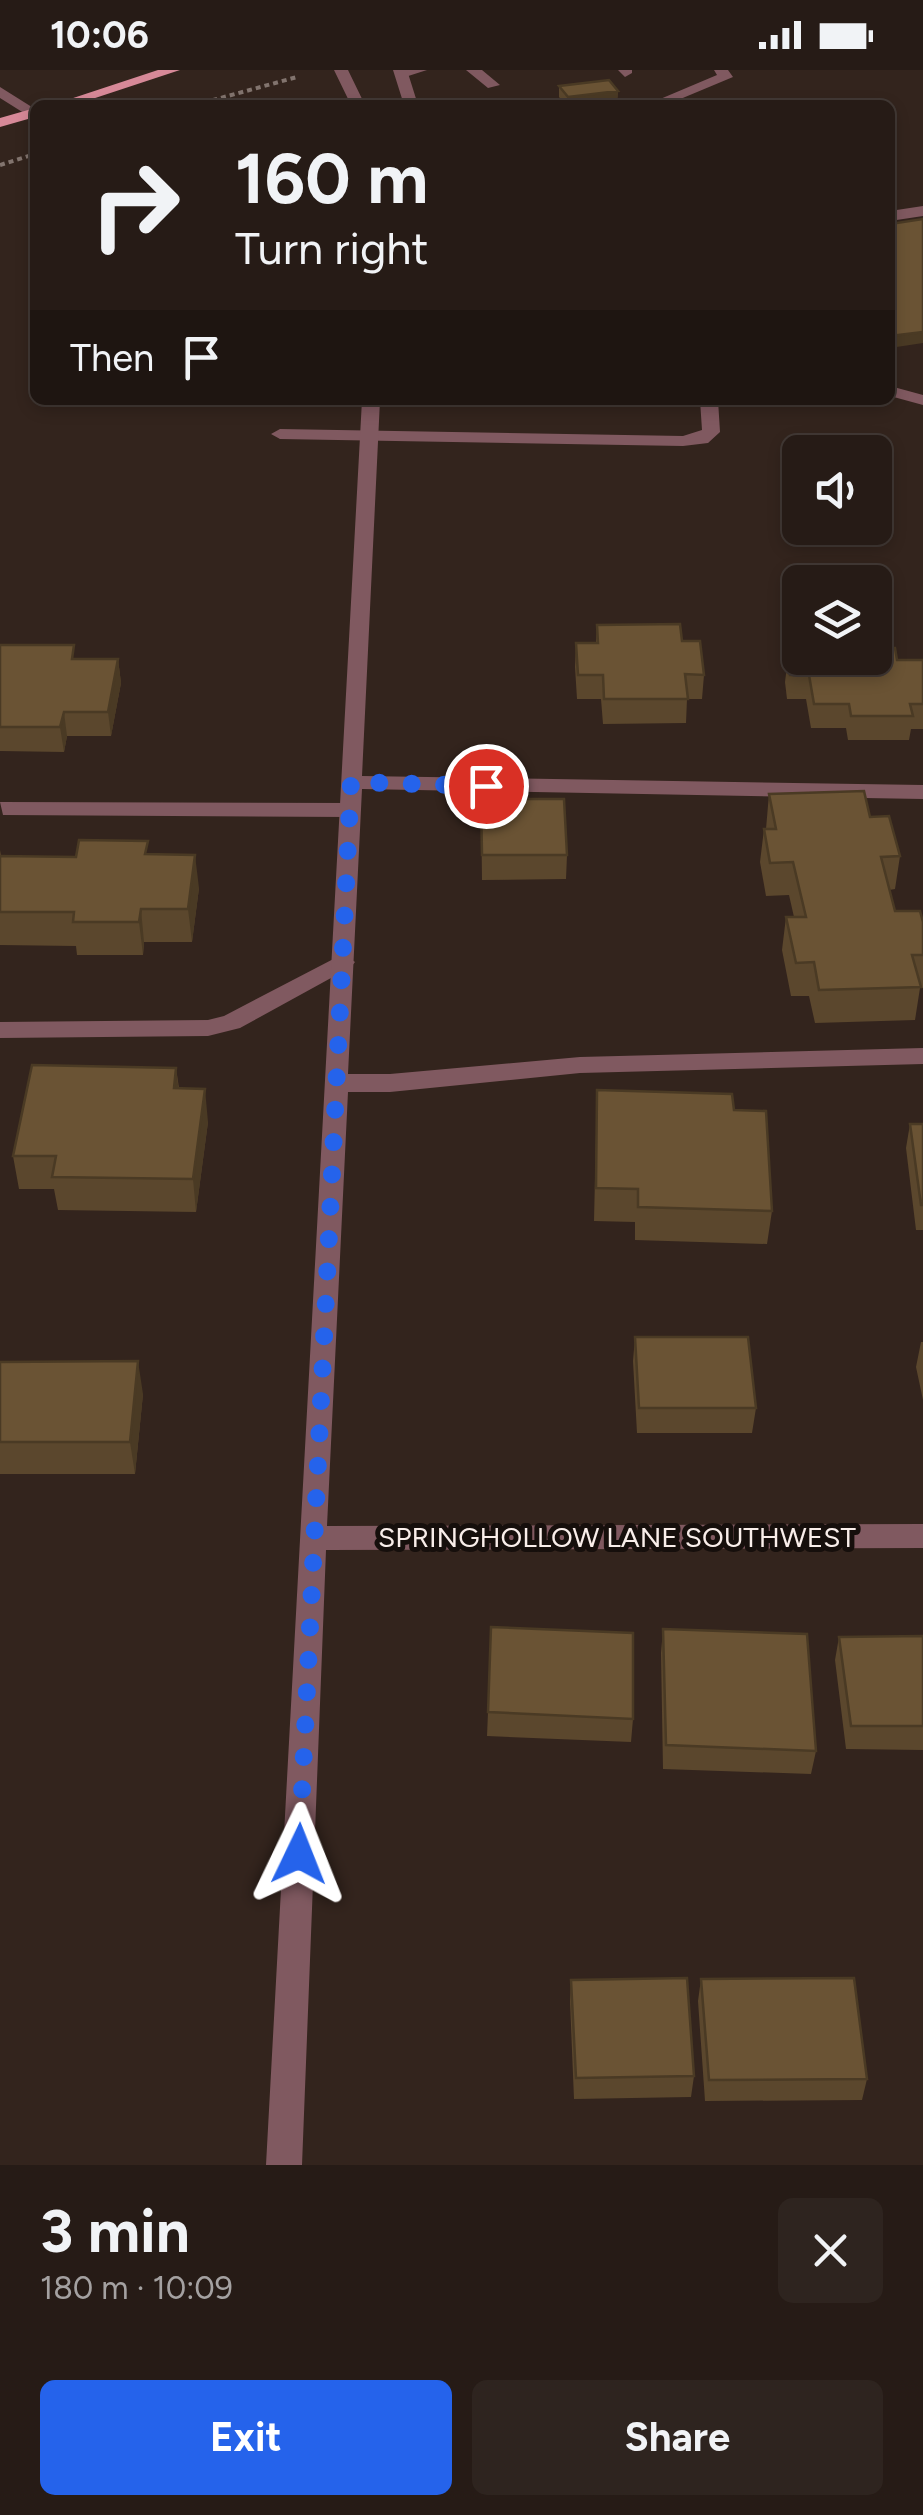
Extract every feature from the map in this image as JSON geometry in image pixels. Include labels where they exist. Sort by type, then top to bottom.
[{"type":"main road","points":[[76,100],[173,70]]},
{"type":"main road","points":[[0,123],[30,115]]},
{"type":"street","points":[[341,70],[356,100]]},
{"type":"street","points":[[409,100],[401,72],[420,70]]},
{"type":"street","points":[[473,70],[492,85]]},
{"type":"street","points":[[667,100],[726,78],[722,70]]},
{"type":"street","points":[[0,91],[30,111]]},
{"type":"street","points":[[895,215],[923,211]]},
{"type":"street","points":[[895,393],[923,400]]},
{"type":"street","points":[[284,2165],[371,405]]},
{"type":"street","points":[[280,434],[702,439],[711,432],[709,405]]},
{"type":"street","points":[[4,808],[351,796],[923,792]]},
{"type":"street","points":[[0,1030],[208,1028],[232,1022],[344,962]]},
{"type":"street","points":[[338,1084],[390,1084],[580,1065],[923,1056]]},
{"type":"street","name":"SPRINGHOLLOW LANE SOUTHWEST","points":[[312,1538],[923,1536]]},
{"type":"path","points":[[214,100],[297,78]]},
{"type":"path","points":[[0,165],[30,156]]},
{"type":"building","points":[[609,80],[618,91],[568,97],[559,86]]},
{"type":"building","points":[[923,219],[923,332],[895,335],[895,223]]},
{"type":"building","points":[[680,624],[682,641],[700,641],[704,675],[685,674],[688,699],[604,699],[603,675],[578,675],[576,643],[598,643],[597,625]]},
{"type":"building","points":[[0,645],[74,645],[72,659],[118,659],[108,712],[64,712],[60,727],[0,727]]},
{"type":"building","points":[[892,648],[897,660],[923,660],[923,704],[910,704],[913,716],[851,716],[849,704],[814,704],[809,675],[892,675]]},
{"type":"building","points":[[864,791],[870,817],[889,816],[900,856],[881,857],[895,911],[920,911],[923,955],[912,955],[921,987],[819,990],[814,962],[796,963],[786,917],[806,917],[793,862],[770,863],[764,829],[776,829],[769,794]]},
{"type":"building","points":[[481,799],[564,799],[567,855],[482,855]]},
{"type":"building","points":[[79,840],[148,841],[145,854],[195,855],[188,909],[141,909],[139,922],[73,922],[74,912],[0,912],[0,856],[76,857]]},
{"type":"building","points":[[32,1065],[176,1068],[174,1088],[205,1089],[193,1179],[52,1177],[56,1156],[13,1156]]},
{"type":"building","points":[[597,1090],[732,1094],[734,1110],[766,1111],[772,1211],[638,1207],[638,1189],[596,1188]]},
{"type":"building","points":[[910,1124],[923,1124],[923,1205],[921,1205]]},
{"type":"building","points":[[635,1337],[748,1337],[756,1408],[639,1408]]},
{"type":"building","points":[[138,1361],[130,1442],[0,1442],[0,1362]]},
{"type":"building","points":[[491,1627],[633,1633],[633,1719],[488,1712]]},
{"type":"building","points":[[663,1629],[807,1634],[816,1751],[666,1745]]},
{"type":"building","points":[[923,1636],[923,1726],[851,1726],[839,1637]]},
{"type":"building","points":[[687,1978],[694,2076],[576,2078],[571,1980]]},
{"type":"building","points":[[854,1978],[867,2079],[709,2080],[701,1979]]},
{"type":"route","points":[[299,1854],[351,782],[486,786]]}]
